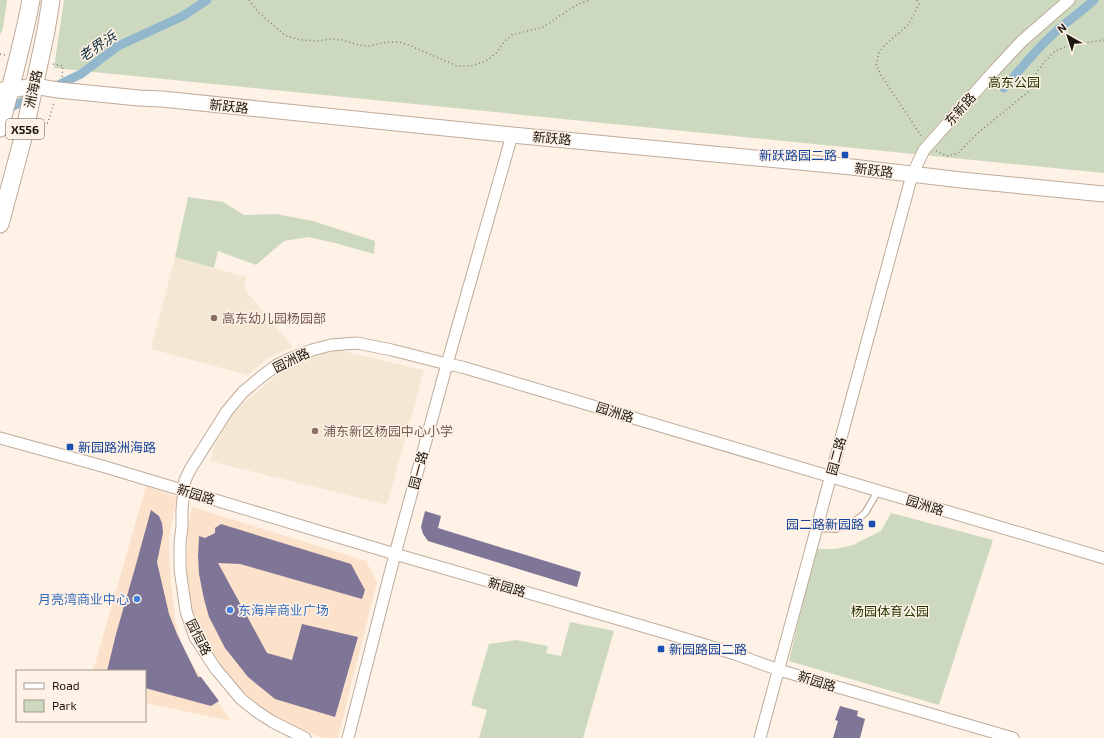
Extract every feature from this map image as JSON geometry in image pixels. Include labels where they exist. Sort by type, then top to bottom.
[{"type":"main road","name":"洲海路","points":[[0,128],[5,90],[26,25],[31,0]]},
{"type":"main road","name":"洲海路","points":[[0,224],[26,124],[46,31],[51,0]]},
{"type":"street","name":"东新路","points":[[912,175],[924,150],[994,71],[1022,41],[1069,0]]},
{"type":"street","name":"新跃路","points":[[5,90],[34,86],[58,90],[852,167],[1060,191],[1104,194]]},
{"type":"street","name":"园一路","points":[[348,738],[395,554],[512,135]]},
{"type":"street","name":"园二路","points":[[760,738],[912,175]]},
{"type":"street","name":"园洲路","points":[[184,491],[185,480],[191,468],[227,411],[243,392],[277,366],[294,357],[331,344],[357,343],[469,369],[1104,558]]},
{"type":"street","name":"新园路","points":[[0,438],[102,466],[666,633],[735,654],[779,670],[1013,738]]},
{"type":"street","name":"园恒路","points":[[184,491],[180,542],[180,569],[186,611],[196,637],[215,668],[241,699],[273,722],[305,738]]},
{"type":"lane","points":[[817,528],[836,529],[855,521],[865,513],[878,491]]},
{"type":"path","points":[[249,0],[258,13],[286,36],[301,40],[342,40],[369,46],[387,42],[399,42],[457,66],[471,66],[486,61],[496,53],[505,41],[512,35],[543,28],[578,4],[590,0]]},
{"type":"path","points":[[918,0],[919,4],[909,24],[885,45],[879,54],[876,65],[921,136],[936,152],[947,156],[958,153],[979,132],[1028,92],[1037,72],[1055,51],[1070,45],[1104,40]]},
{"type":"path","points":[[0,54],[5,55]]},
{"type":"path","points":[[52,64],[63,66],[62,77]]},
{"type":"path","points":[[26,124],[48,123],[54,100]]},
{"type":"shaded area","name":"高东幼儿园杨园部","points":[[175,257],[246,277],[245,290],[293,347],[268,358],[248,375],[151,349]]},
{"type":"shaded area","name":"浦东新区杨园中心小学","points":[[338,350],[424,370],[387,505],[210,461],[215,445],[230,417],[248,399],[279,374],[307,358]]},
{"type":"shaded area","points":[[146,486],[177,497],[169,537],[170,568],[175,620],[182,647],[231,721],[146,703],[146,670],[93,670]]},
{"type":"shaded area","points":[[192,507],[366,561],[377,582],[338,738],[322,738],[262,710],[229,677],[207,646],[194,617],[187,584],[188,526]]},
{"type":"green space","points":[[0,0],[7,0],[3,28],[0,35]]},
{"type":"green space","name":"高东公园","points":[[64,0],[1104,0],[1104,173],[54,68]]},
{"type":"green space","points":[[188,197],[223,202],[244,215],[276,214],[313,221],[375,241],[374,254],[308,237],[284,241],[256,265],[218,251],[214,268],[175,257]]},
{"type":"green space","name":"杨园体育公园","points":[[891,513],[993,540],[939,705],[789,661],[815,549],[835,549],[853,545],[881,531]]},
{"type":"green space","points":[[570,622],[614,631],[583,738],[479,738],[487,710],[471,705],[489,644],[516,640],[548,646],[546,653],[561,656]]},
{"type":"building","name":"月亮湾商业中心","points":[[151,510],[159,516],[162,523],[163,533],[157,562],[169,614],[198,677],[201,677],[219,701],[211,706],[146,688],[146,670],[107,670]]},
{"type":"building","points":[[425,511],[441,516],[438,528],[581,572],[577,587],[428,541],[423,534],[421,527]]},
{"type":"building","name":"东海岸商业广场","points":[[221,524],[351,564],[365,590],[362,599],[240,564],[218,563],[267,653],[292,660],[302,624],[358,637],[335,717],[275,699],[248,677],[225,648],[209,617],[199,574],[198,556],[199,536],[205,538],[215,533],[215,528]]},
{"type":"building","points":[[840,706],[858,711],[857,716],[865,719],[860,738],[833,738],[838,721],[835,720]]},
{"type":"waterway","name":"老界浜","points":[[52,88],[81,74],[118,46],[183,16],[207,0]]},
{"type":"waterway","points":[[1004,88],[1043,44],[1094,0]]},
{"type":"waterway","name":"老界浜","points":[[3,111],[32,97]]},
{"type":"place","name":"新跃路园二路","points":[[845,155]]},
{"type":"place","name":"高东幼儿园杨园部","points":[[214,318]]},
{"type":"place","name":"浦东新区杨园中心小学","points":[[315,431]]},
{"type":"place","name":"新园路洲海路","points":[[70,447]]},
{"type":"place","name":"园二路新园路","points":[[872,524]]},
{"type":"place","name":"月亮湾商业中心","points":[[137,599]]},
{"type":"place","name":"东海岸商业广场","points":[[230,610]]},
{"type":"place","name":"新园路园二路","points":[[661,649]]}]
